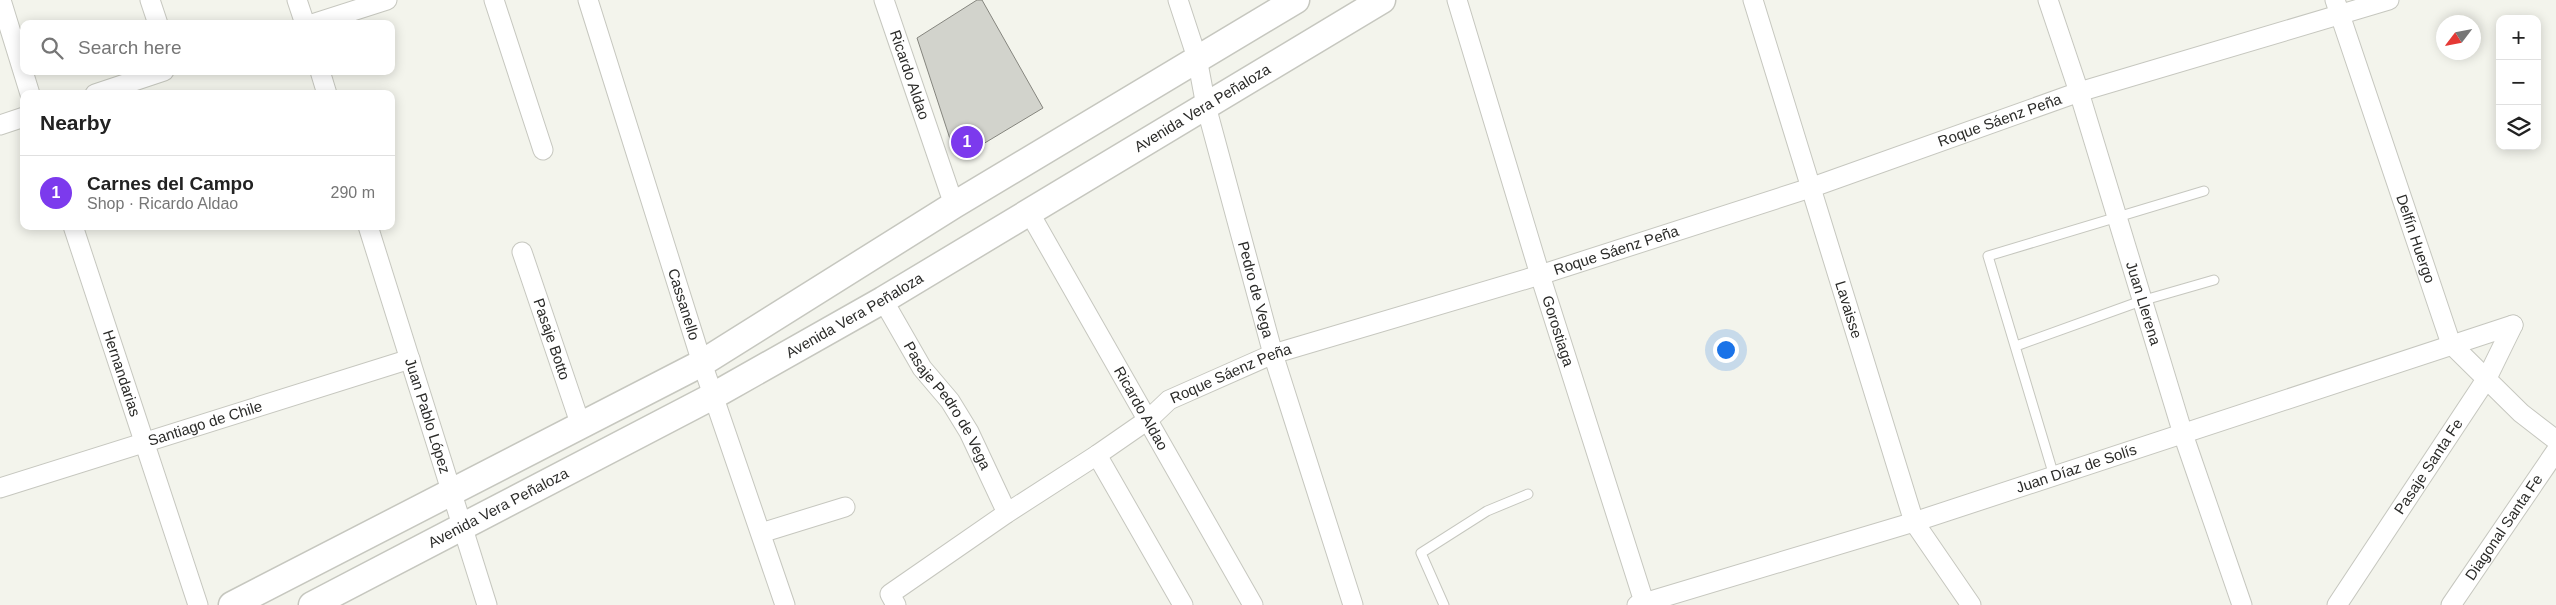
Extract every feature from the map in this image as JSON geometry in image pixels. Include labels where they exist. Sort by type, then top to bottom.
[{"type":"main road","points":[[232,605],[452,493],[702,362],[954,205],[1296,0]]},
{"type":"main road","name":"Avenida Vera Peñaloza","points":[[312,605],[713,396],[883,300],[1382,0]]},
{"type":"street","points":[[1,0],[20,62]]},
{"type":"street","points":[[150,0],[157,20]]},
{"type":"street","points":[[297,0],[304,20]]},
{"type":"street","points":[[324,20],[387,0]]},
{"type":"street","points":[[494,0],[543,150]]},
{"type":"street","name":"Cassanello","points":[[588,0],[713,396],[785,605]]},
{"type":"street","name":"Ricardo Aldao","points":[[884,0],[954,205]]},
{"type":"street","name":"Pedro de Vega","points":[[1178,0],[1197,58],[1206,106],[1273,354],[1353,605]]},
{"type":"street","name":"Gorostiaga","points":[[1457,0],[1642,604]]},
{"type":"street","name":"Lavaisse","points":[[1752,0],[1914,522],[1971,605]]},
{"type":"street","name":"Juan Llerena","points":[[2048,0],[2079,92],[2183,434],[2242,605]]},
{"type":"street","name":"Roque Sáenz Peña","points":[[893,600],[1007,513],[1149,419],[1168,400],[1273,354],[1540,275],[1810,188],[2079,92],[2337,8],[2389,0]]},
{"type":"street","name":"Delfín Huergo","points":[[2337,8],[2451,344],[2521,413],[2556,440]]},
{"type":"street","points":[[24,75],[29,90]]},
{"type":"street","points":[[107,90],[152,75]]},
{"type":"street","points":[[321,75],[326,90]]},
{"type":"street","points":[[0,125],[20,118]]},
{"type":"street","name":"Ricardo Aldao","points":[[1029,212],[1149,419],[1253,605]]},
{"type":"street","name":"Hernandarias","points":[[74,230],[198,605]]},
{"type":"street","name":"Juan Pablo López","points":[[369,230],[487,605]]},
{"type":"street","name":"Pasaje Botto","points":[[522,252],[581,426]]},
{"type":"street","name":"Pasaje Pedro de Vega","points":[[883,300],[922,368],[950,401],[968,432],[1007,513]]},
{"type":"street","name":"Juan Díaz de Solís","points":[[1642,604],[1914,522],[2513,324]]},
{"type":"street","name":"Pasaje Santa Fe","points":[[2337,605],[2487,378],[2513,324]]},
{"type":"street","name":"Santiago de Chile","points":[[0,488],[410,359]]},
{"type":"street","name":"Diagonal Santa Fe","points":[[2451,605],[2556,451]]},
{"type":"street","points":[[1097,455],[1183,605]]},
{"type":"street","points":[[761,533],[845,507]]},
{"type":"lane","points":[[2054,476],[1988,256],[2204,191]]},
{"type":"lane","points":[[2016,346],[2142,301],[2214,280]]},
{"type":"lane","points":[[1444,605],[1421,553],[1488,511],[1528,494]]},
{"type":"building","points":[[977,0],[982,0],[1043,108],[968,153],[953,148],[917,38]]},
{"type":"place","name":"Carnes del Campo","points":[[967,142]]}]
